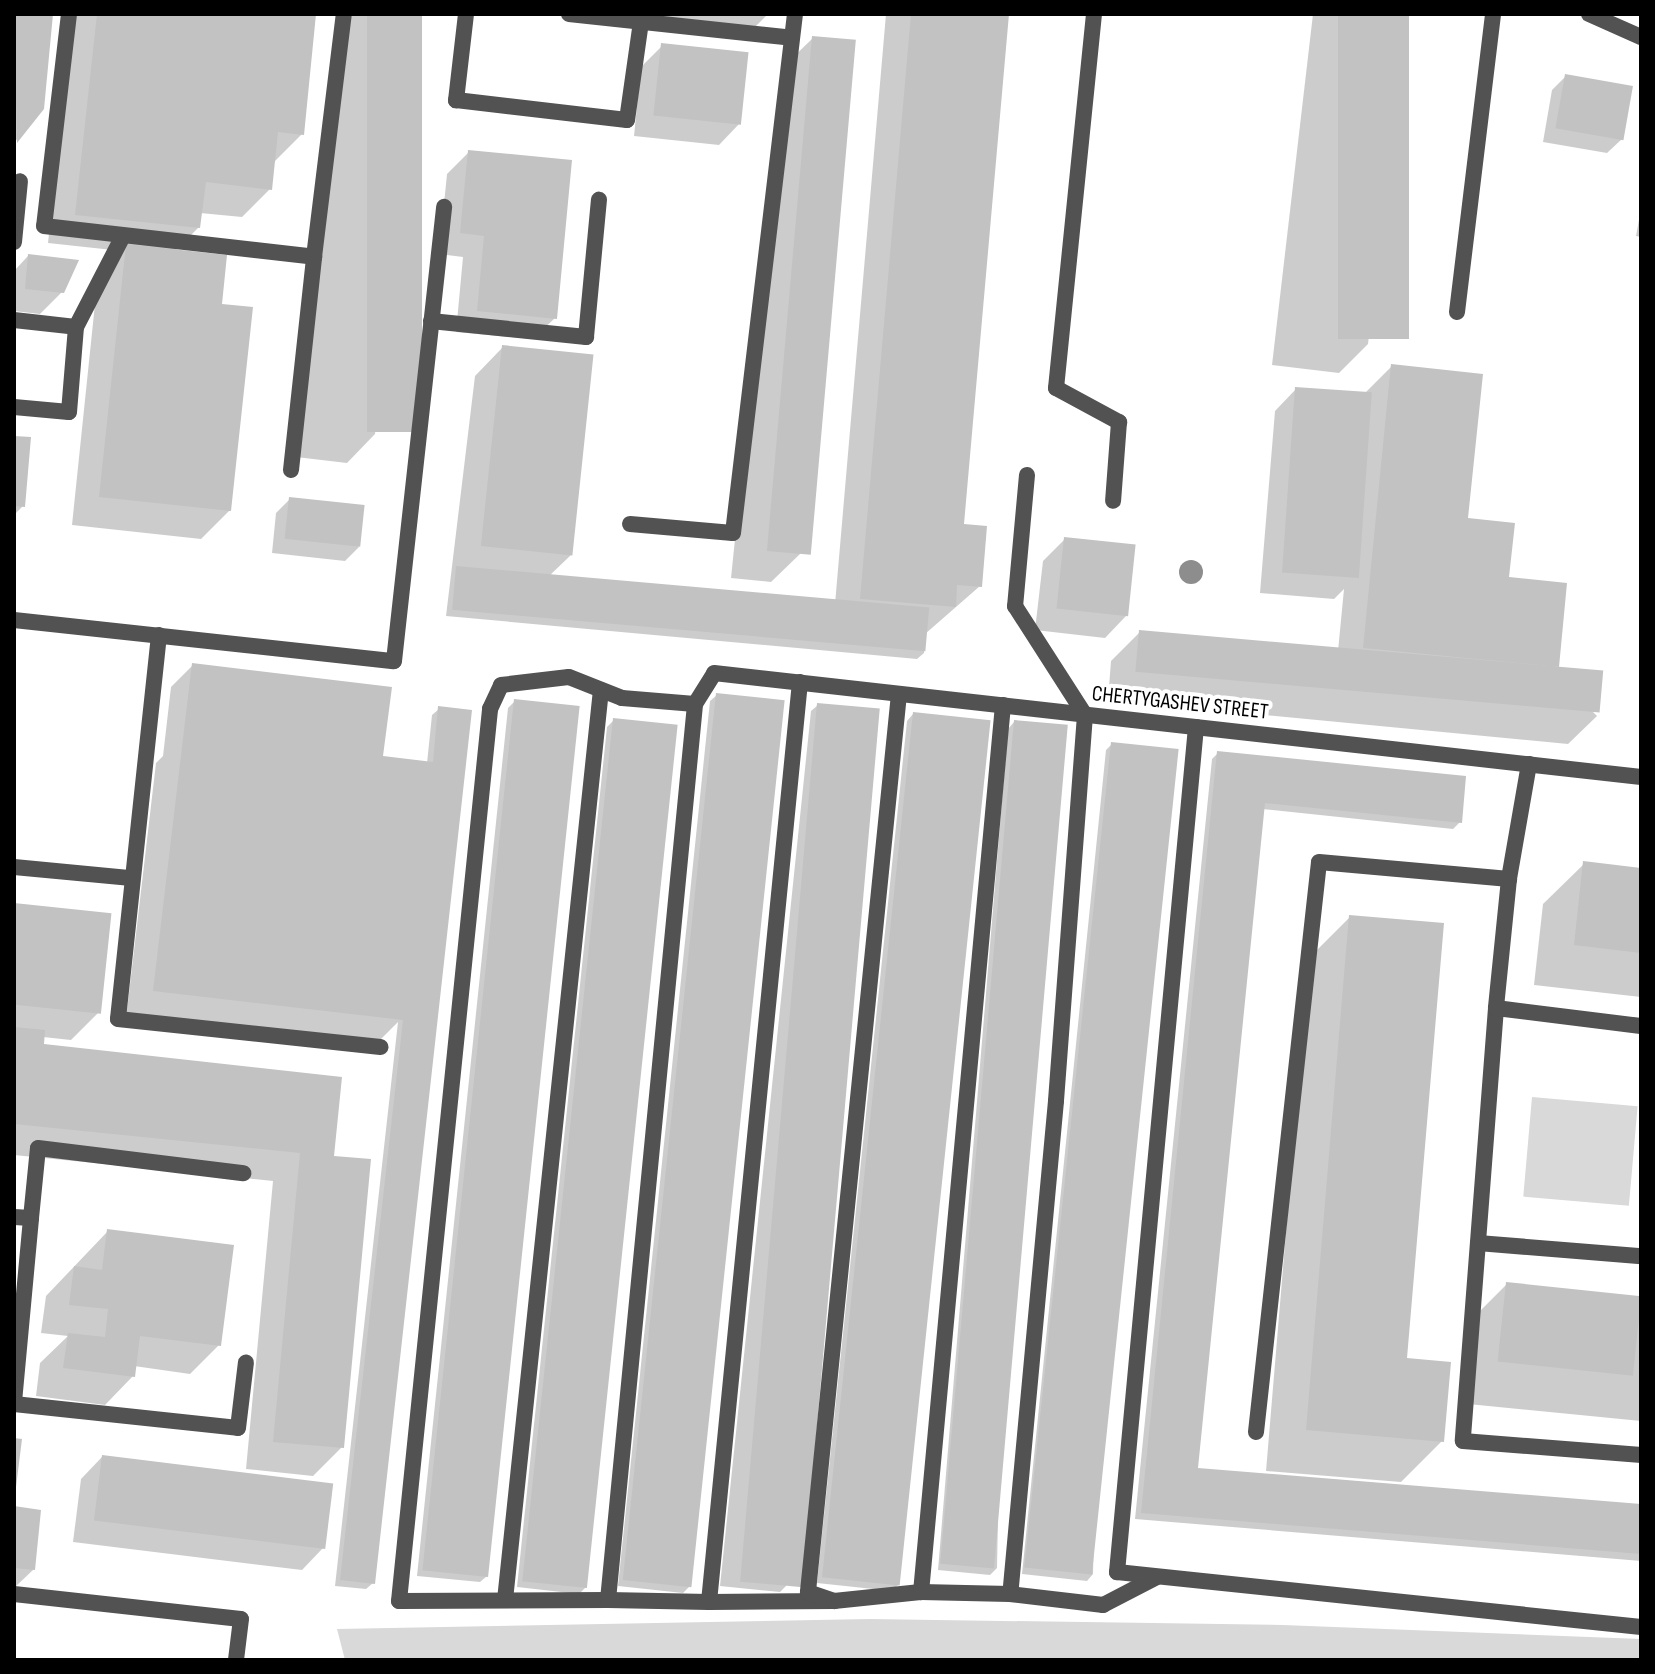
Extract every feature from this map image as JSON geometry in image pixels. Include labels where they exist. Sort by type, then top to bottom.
[{"type":"street","points":[[69,14],[44,226],[314,257]]},
{"type":"street","points":[[291,470],[344,14]]},
{"type":"street","points":[[466,14],[456,100],[627,120],[641,18]]},
{"type":"street","points":[[569,14],[641,18],[792,38]]},
{"type":"street","points":[[630,524],[733,533],[795,14]]},
{"type":"street","points":[[1094,14],[1056,388],[1119,422],[1113,501]]},
{"type":"street","points":[[1457,312],[1493,14]]},
{"type":"street","points":[[1593,17],[1641,37]]},
{"type":"street","points":[[14,242],[17,181],[49,184]]},
{"type":"street","points":[[431,321],[586,337],[599,200]]},
{"type":"street","points":[[14,620],[394,661],[444,207]]},
{"type":"street","points":[[14,407],[69,412],[76,327],[123,236]]},
{"type":"street","points":[[14,320],[76,327]]},
{"type":"street","points":[[1010,1594],[1056,1101],[1085,715],[1015,606],[1027,475]]},
{"type":"street","points":[[159,635],[118,1019],[381,1047]]},
{"type":"street","name":"CHERTYGASHEV STREET","points":[[695,704],[714,673],[1641,777]]},
{"type":"street","points":[[608,1600],[695,704],[622,698],[569,677],[501,685],[490,709],[399,1601],[834,1601],[921,1592],[1010,1594],[1103,1605],[1158,1577]]},
{"type":"street","points":[[709,1602],[800,682]]},
{"type":"street","points":[[505,1600],[601,690]]},
{"type":"street","points":[[834,1601],[808,1592],[899,694]]},
{"type":"street","points":[[921,1592],[1003,705]]},
{"type":"street","points":[[1196,727],[1117,1572],[1641,1627]]},
{"type":"street","points":[[1529,764],[1509,879],[1496,1008],[1463,1441],[1641,1455]]},
{"type":"street","points":[[1256,1432],[1319,862],[1509,879]]},
{"type":"street","points":[[14,867],[131,878]]},
{"type":"street","points":[[1496,1008],[1641,1026]]},
{"type":"street","points":[[243,1173],[38,1148],[23,1218],[14,1403],[238,1428],[246,1362]]},
{"type":"street","points":[[1478,1243],[1641,1256]]},
{"type":"street","points":[[14,1594],[241,1619],[236,1660]]},
{"type":"shaded area","points":[[1532,1097],[1638,1106],[1629,1206],[1523,1197]]},
{"type":"shaded area","points":[[870,1619],[1283,1625],[1641,1639],[1641,1660],[345,1660],[337,1629]]},
{"type":"building","points":[[14,14],[53,14],[44,109],[17,143]]},
{"type":"building","points":[[97,14],[316,14],[304,135],[278,132],[272,190],[206,182],[200,228],[75,215]]},
{"type":"building","points":[[367,14],[422,14],[422,432],[367,432]]},
{"type":"building","points":[[911,14],[1009,14],[964,524],[987,526],[982,587],[957,585],[956,607],[860,599]]},
{"type":"building","points":[[1338,14],[1409,14],[1409,339],[1338,339]]},
{"type":"building","points":[[812,36],[856,40],[811,555],[767,551]]},
{"type":"building","points":[[661,43],[749,52],[741,125],[653,116]]},
{"type":"building","points":[[1565,74],[1633,86],[1623,140],[1555,128]]},
{"type":"building","points":[[468,150],[572,160],[557,319],[477,311],[484,236],[460,233]]},
{"type":"building","points":[[126,244],[227,255],[222,304],[253,307],[231,511],[99,497]]},
{"type":"building","points":[[28,254],[79,260],[64,293],[25,289]]},
{"type":"building","points":[[502,345],[593,355],[572,556],[481,546]]},
{"type":"building","points":[[1391,364],[1483,374],[1468,518],[1515,523],[1509,577],[1567,583],[1559,667],[1363,648]]},
{"type":"building","points":[[1295,387],[1372,392],[1359,578],[1282,573]]},
{"type":"building","points":[[14,436],[31,437],[25,507],[14,506]]},
{"type":"building","points":[[289,497],[365,505],[360,547],[285,539]]},
{"type":"building","points":[[1064,537],[1136,545],[1128,616],[1056,609]]},
{"type":"building","points":[[456,566],[929,607],[925,651],[452,610]]},
{"type":"building","points":[[1139,630],[1603,671],[1600,712],[1135,672]]},
{"type":"building","points":[[192,663],[392,687],[383,756],[433,762],[438,706],[472,710],[375,1584],[340,1580],[403,1020],[153,991]]},
{"type":"building","points":[[716,693],[785,700],[691,1587],[623,1580]]},
{"type":"building","points":[[514,699],[580,706],[488,1577],[422,1570]]},
{"type":"building","points":[[817,703],[880,708],[803,1587],[740,1582]]},
{"type":"building","points":[[913,712],[991,720],[900,1585],[822,1577]]},
{"type":"building","points":[[613,718],[678,725],[587,1588],[522,1581]]},
{"type":"building","points":[[1014,720],[1068,725],[994,1568],[940,1564]]},
{"type":"building","points":[[1111,742],[1179,749],[1092,1575],[1024,1567]]},
{"type":"building","points":[[1217,751],[1466,776],[1462,823],[1265,803],[1198,1468],[1641,1504],[1641,1554],[1141,1513]]},
{"type":"building","points":[[1583,861],[1641,868],[1641,953],[1574,945]]},
{"type":"building","points":[[14,903],[111,913],[101,1014],[14,1005]]},
{"type":"building","points":[[1349,915],[1444,923],[1407,1358],[1451,1362],[1444,1442],[1306,1430]]},
{"type":"building","points":[[14,1027],[45,1030],[44,1044],[342,1077],[334,1156],[371,1159],[344,1448],[273,1442],[300,1153],[14,1124]]},
{"type":"building","points":[[107,1229],[234,1245],[221,1346],[140,1336],[135,1377],[63,1368],[68,1333],[105,1337],[108,1309],[69,1305],[74,1266],[102,1270]]},
{"type":"building","points":[[1506,1282],[1641,1296],[1633,1376],[1498,1362]]},
{"type":"building","points":[[14,1438],[22,1439],[16,1487],[14,1487]]},
{"type":"building","points":[[102,1455],[333,1483],[325,1549],[94,1521]]},
{"type":"building","points":[[14,1506],[41,1510],[35,1570],[14,1568]]}]
